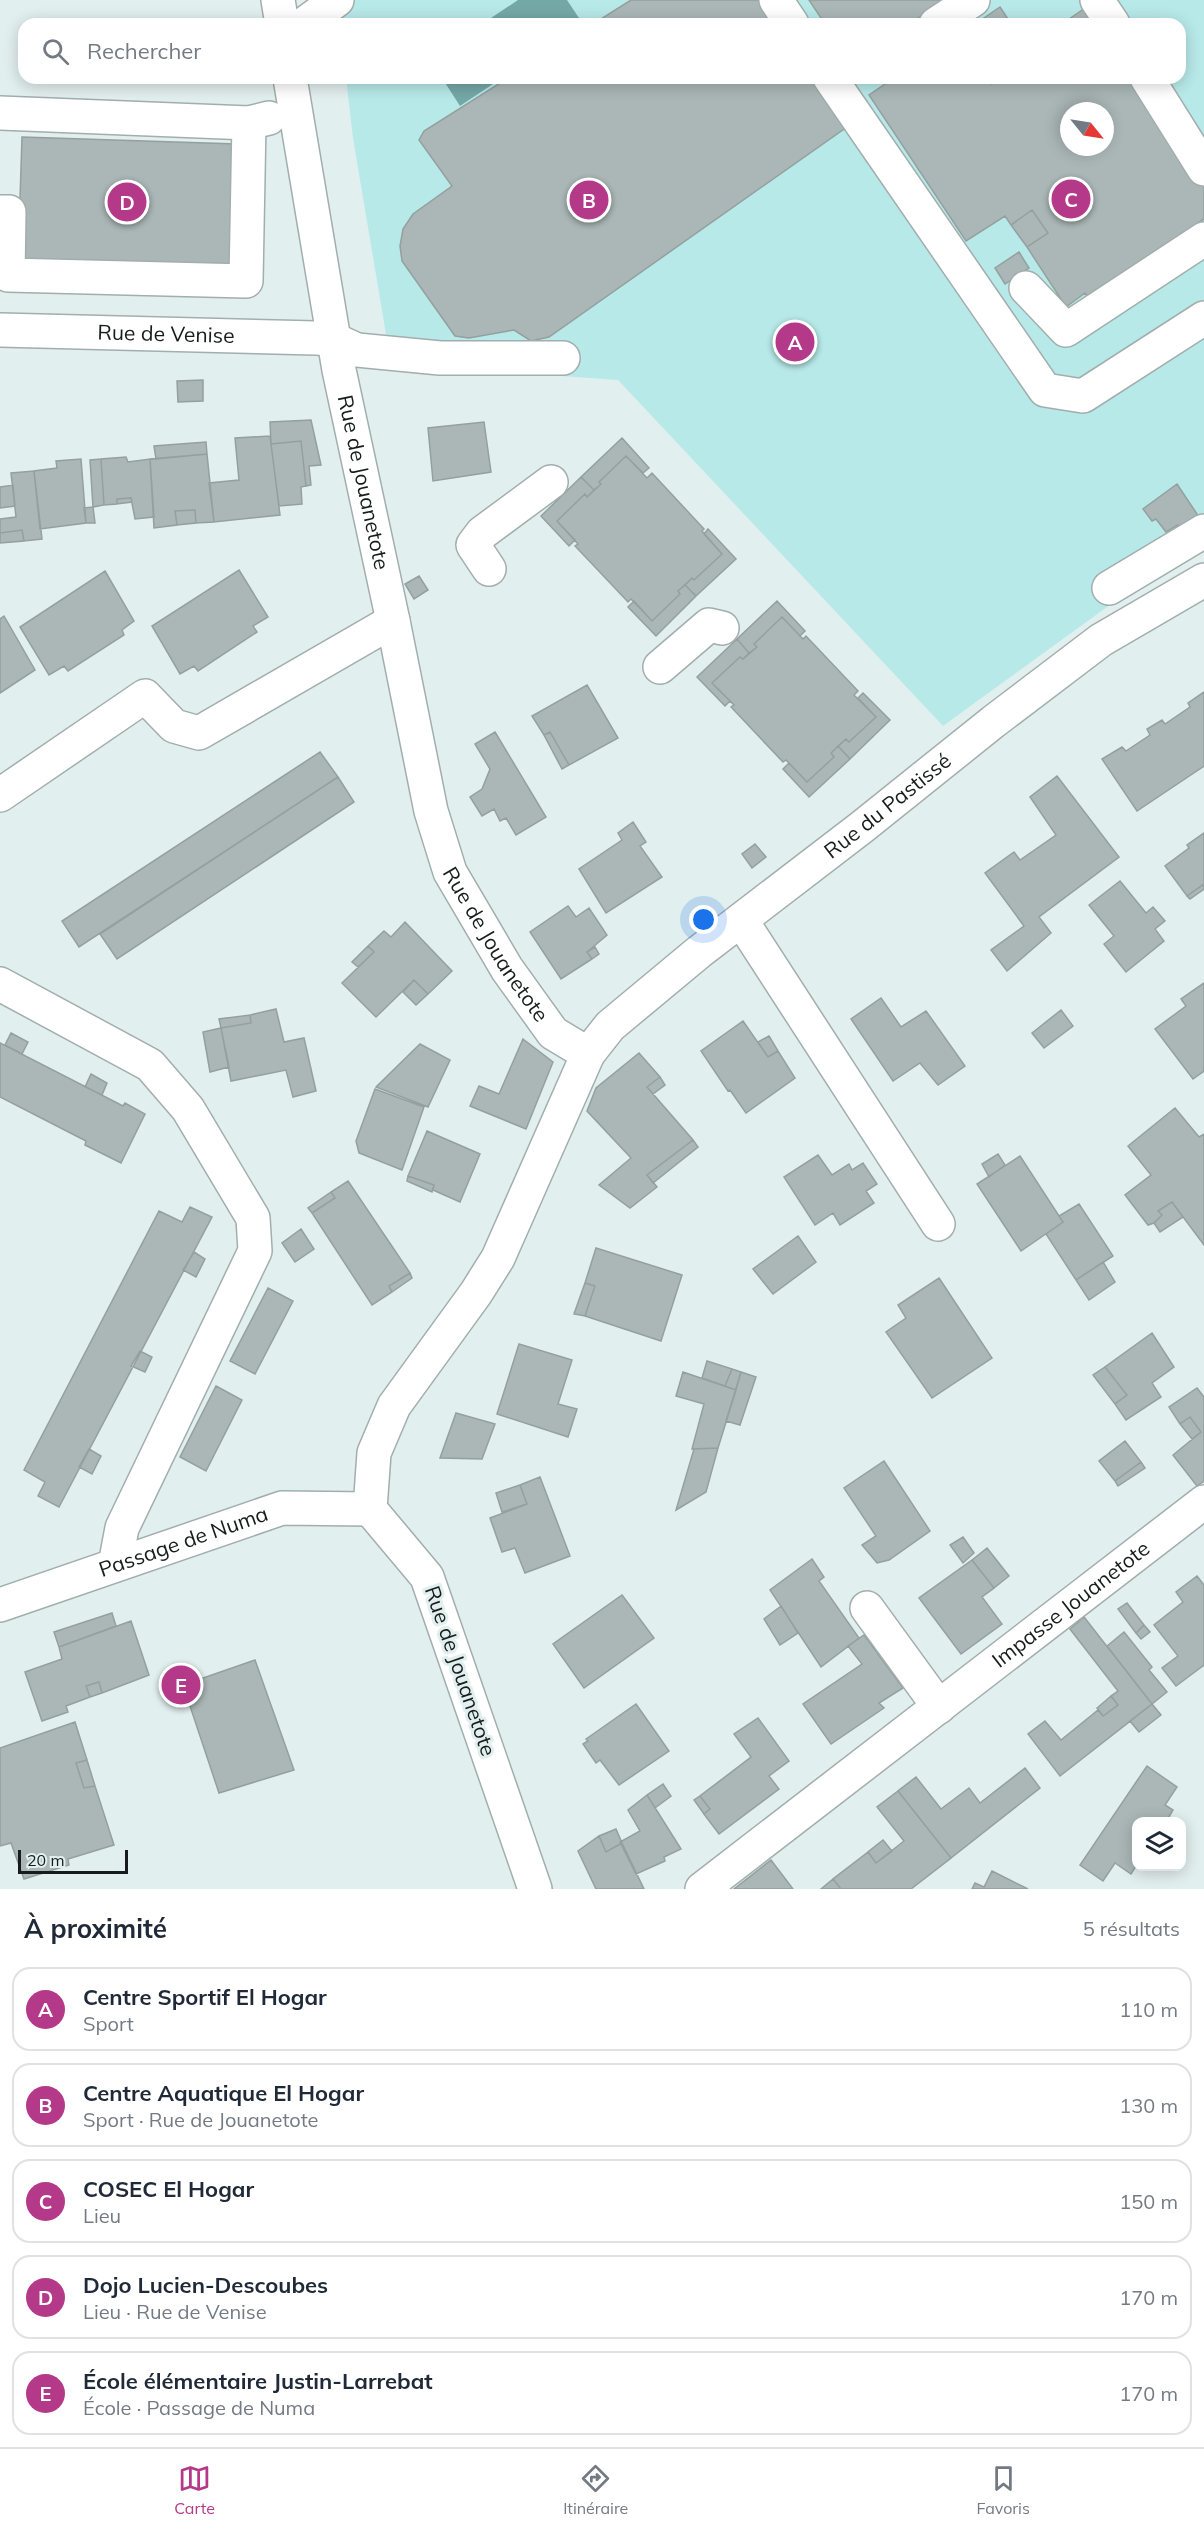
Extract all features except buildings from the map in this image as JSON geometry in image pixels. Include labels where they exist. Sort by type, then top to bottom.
[{"type":"street","points":[[278,0],[281,18]]},
{"type":"street","points":[[312,18],[337,0]]},
{"type":"street","points":[[776,0],[788,18]]},
{"type":"street","points":[[945,18],[973,0]]},
{"type":"street","points":[[1097,0],[1109,18]]},
{"type":"street","points":[[842,84],[1044,390],[1083,396],[1204,318]]},
{"type":"street","points":[[1151,84],[1204,169]]},
{"type":"street","points":[[0,113],[249,123],[292,94]]},
{"type":"street","name":"Rue de Jouanetote","points":[[292,94],[333,339],[431,811],[450,872],[507,969],[553,1033],[588,1054]]},
{"type":"street","points":[[0,212],[9,212],[8,275],[246,281],[249,123]]},
{"type":"street","points":[[1026,288],[1066,330],[1204,239]]},
{"type":"street","name":"Rue de Venise","points":[[0,330],[333,339]]},
{"type":"street","points":[[333,339],[357,350],[440,358],[563,358]]},
{"type":"street","points":[[489,569],[473,545],[482,533],[551,482]]},
{"type":"street","points":[[1109,588],[1204,531]]},
{"type":"street","name":"Rue du Pastissé","points":[[588,1054],[610,1026],[741,920],[1101,640],[1204,580]]},
{"type":"street","points":[[0,795],[146,696],[174,726],[200,734],[393,621]]},
{"type":"street","points":[[660,667],[709,625],[722,628]]},
{"type":"street","points":[[741,920],[939,1224]]},
{"type":"street","points":[[0,984],[150,1065],[188,1109],[253,1218],[255,1251],[122,1528],[115,1565]]},
{"type":"street","points":[[370,1509],[374,1453],[394,1406],[498,1258],[588,1054]]},
{"type":"street","name":"Impasse Jouanetote","points":[[702,1889],[1204,1502]]},
{"type":"street","name":"Passage de Numa","points":[[0,1605],[282,1508],[370,1509]]},
{"type":"street","name":"Rue de Jouanetote","points":[[370,1509],[427,1577],[535,1889]]},
{"type":"street","points":[[867,1608],[939,1707]]},
{"type":"shaded area","points":[[327,0],[1204,0],[1204,551],[1136,586],[943,726],[618,380],[391,364],[353,138],[347,84],[1186,84],[1186,18],[333,18]]},
{"type":"shaded area","points":[[518,0],[567,0],[579,18],[491,18]]},
{"type":"shaded area","points":[[446,84],[493,84],[460,106]]},
{"type":"place","name":"COSEC El Hogar","points":[[1071,199]]},
{"type":"place","name":"Centre Aquatique El Hogar","points":[[589,200]]},
{"type":"place","name":"Dojo Lucien-Descoubes","points":[[127,202]]},
{"type":"place","name":"Centre Sportif El Hogar","points":[[795,342]]},
{"type":"place","name":"École élémentaire Justin-Larrebat","points":[[181,1685]]}]
